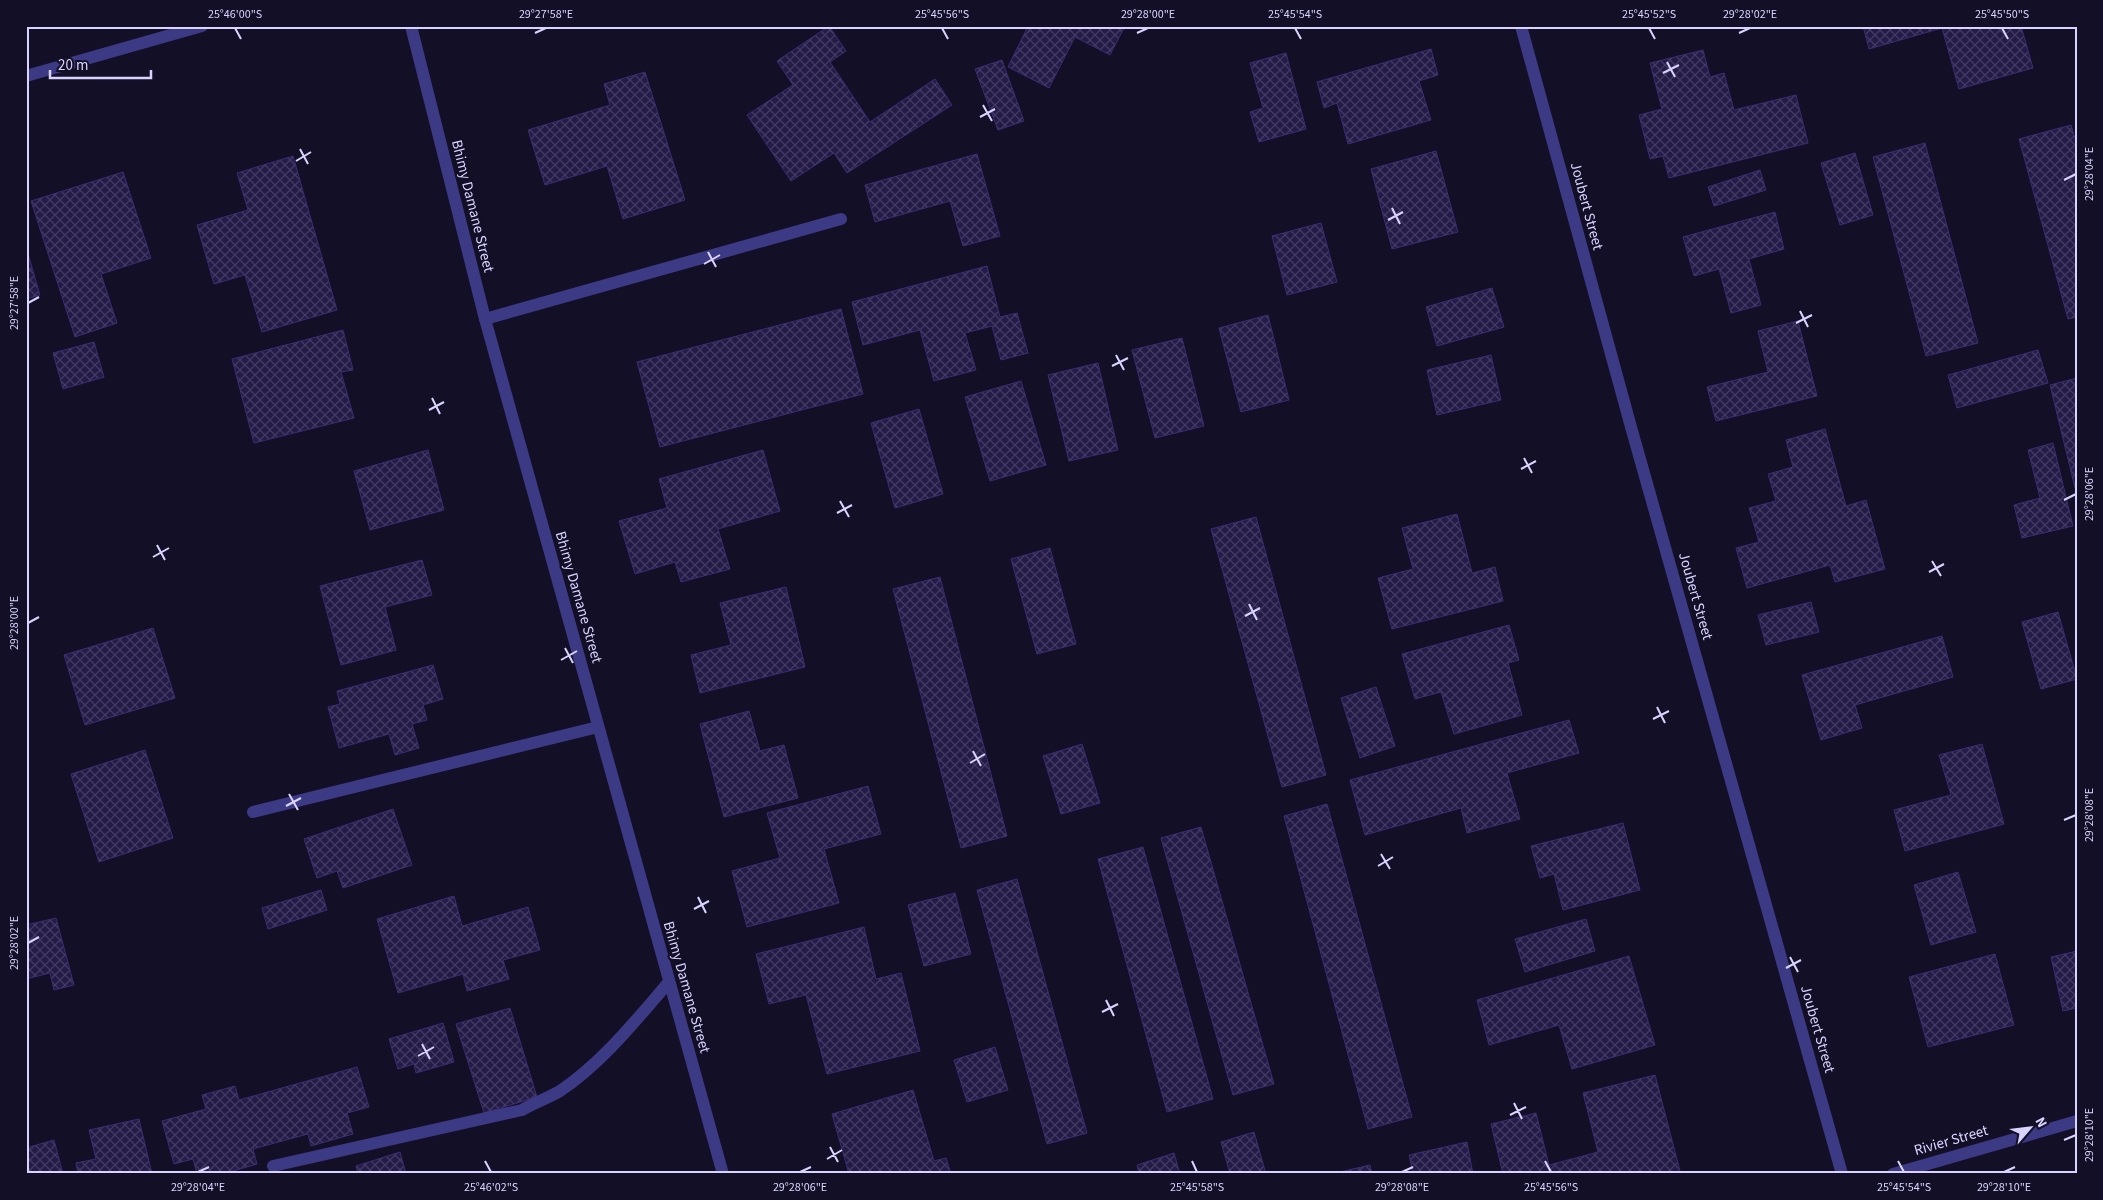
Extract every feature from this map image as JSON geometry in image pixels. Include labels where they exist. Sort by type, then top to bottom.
[{"type":"street","points":[[26,76],[202,26]]},
{"type":"street","name":"Bhimy Damane Street","points":[[411,26],[485,319],[723,1174]]},
{"type":"street","name":"Joubert Street","points":[[1521,26],[1631,427],[1842,1174]]},
{"type":"street","points":[[485,319],[841,219]]},
{"type":"street","points":[[253,812],[598,727]]},
{"type":"street","points":[[273,1166],[522,1110],[559,1091],[584,1071],[617,1041],[669,982]]},
{"type":"street","name":"Rivier Street","points":[[1893,1174],[2077,1121]]},
{"type":"building","points":[[829,26],[846,51],[830,62],[870,122],[935,79],[952,105],[847,173],[834,153],[791,181],[747,115],[793,85],[777,61]]},
{"type":"building","points":[[1028,26],[1125,26],[1110,55],[1075,37],[1049,88],[1008,67]]},
{"type":"building","points":[[1863,26],[2021,26],[2033,68],[1959,89],[1942,28],[1869,49]]},
{"type":"building","points":[[1431,49],[1438,75],[1419,81],[1431,120],[1348,144],[1337,103],[1324,108],[1317,82]]},
{"type":"building","points":[[1703,50],[1710,77],[1724,73],[1734,110],[1796,95],[1808,143],[1669,178],[1663,156],[1650,159],[1639,115],[1662,109],[1650,63]]},
{"type":"building","points":[[1286,53],[1306,129],[1259,142],[1250,112],[1263,108],[1250,63]]},
{"type":"building","points":[[1002,60],[1024,121],[998,130],[975,69]]},
{"type":"building","points":[[645,72],[685,200],[623,219],[607,166],[545,185],[528,130],[610,105],[604,84]]},
{"type":"building","points":[[2071,125],[2077,145],[2077,317],[2068,319],[2019,139]]},
{"type":"building","points":[[1925,143],[1978,343],[1926,356],[1873,157]]},
{"type":"building","points":[[1436,151],[1458,232],[1392,249],[1371,169]]},
{"type":"building","points":[[1855,153],[1873,215],[1840,225],[1821,163]]},
{"type":"building","points":[[977,154],[1000,236],[963,246],[950,201],[875,222],[865,185]]},
{"type":"building","points":[[293,156],[337,310],[262,332],[245,275],[214,284],[197,225],[248,210],[237,173]]},
{"type":"building","points":[[1760,170],[1766,190],[1714,206],[1708,187]]},
{"type":"building","points":[[123,172],[151,258],[101,274],[117,323],[75,337],[31,201]]},
{"type":"building","points":[[1775,212],[1784,249],[1749,259],[1761,305],[1731,313],[1719,269],[1694,276],[1683,237]]},
{"type":"building","points":[[1321,223],[1337,282],[1287,295],[1272,236]]},
{"type":"building","points":[[26,247],[40,295],[26,299]]},
{"type":"building","points":[[987,266],[1000,317],[1017,313],[1028,353],[1001,360],[992,326],[965,333],[976,370],[934,381],[920,330],[863,345],[852,302]]},
{"type":"building","points":[[1492,288],[1504,327],[1437,346],[1426,307]]},
{"type":"building","points":[[841,309],[863,394],[660,447],[637,362]]},
{"type":"building","points":[[1268,315],[1289,400],[1241,412],[1219,328]]},
{"type":"building","points":[[1798,321],[1817,396],[1716,421],[1707,387],[1768,372],[1758,331]]},
{"type":"building","points":[[343,330],[353,370],[341,372],[354,418],[254,443],[232,359]]},
{"type":"building","points":[[1182,338],[1204,426],[1155,438],[1132,350]]},
{"type":"building","points":[[94,342],[104,377],[63,389],[53,353]]},
{"type":"building","points":[[2038,350],[2048,383],[1957,408],[1948,375]]},
{"type":"building","points":[[1491,355],[1501,400],[1437,415],[1427,370]]},
{"type":"building","points":[[1098,363],[1118,450],[1069,461],[1048,375]]},
{"type":"building","points":[[2077,378],[2077,488],[2075,488],[2050,385]]},
{"type":"building","points":[[1021,381],[1046,465],[990,481],[965,397]]},
{"type":"building","points":[[919,409],[943,494],[895,508],[871,423]]},
{"type":"building","points":[[1825,429],[1846,506],[1866,500],[1885,569],[1835,582],[1830,565],[1747,588],[1736,548],[1759,542],[1749,508],[1776,501],[1768,474],[1793,467],[1786,440]]},
{"type":"building","points":[[2053,443],[2073,526],[2022,538],[2014,505],[2040,498],[2028,450]]},
{"type":"building","points":[[428,450],[444,510],[370,530],[354,471]]},
{"type":"building","points":[[763,450],[780,511],[718,529],[730,569],[681,582],[675,562],[635,574],[619,521],[667,508],[659,479]]},
{"type":"building","points":[[1457,514],[1472,573],[1495,567],[1503,601],[1392,629],[1378,578],[1413,569],[1402,528]]},
{"type":"building","points":[[1256,517],[1326,775],[1282,787],[1211,529]]},
{"type":"building","points":[[1050,548],[1076,644],[1037,654],[1011,559]]},
{"type":"building","points":[[422,560],[432,595],[385,607],[396,650],[341,665],[320,586]]},
{"type":"building","points":[[940,577],[1007,836],[961,848],[893,589]]},
{"type":"building","points":[[786,587],[805,667],[700,693],[691,655],[731,645],[720,603]]},
{"type":"building","points":[[1811,602],[1819,632],[1766,645],[1758,615]]},
{"type":"building","points":[[2058,612],[2077,679],[2041,689],[2022,622]]},
{"type":"building","points":[[1509,625],[1519,660],[1508,663],[1522,715],[1454,734],[1441,692],[1415,699],[1402,654]]},
{"type":"building","points":[[153,628],[175,698],[85,725],[64,655]]},
{"type":"building","points":[[1942,636],[1953,677],[1855,705],[1862,728],[1821,740],[1802,675]]},
{"type":"building","points":[[433,665],[443,699],[423,705],[427,720],[412,724],[419,748],[395,755],[389,734],[339,748],[328,707],[340,704],[337,691]]},
{"type":"building","points":[[1376,687],[1395,746],[1360,758],[1341,698]]},
{"type":"building","points":[[749,711],[760,751],[784,745],[798,798],[724,817],[700,724]]},
{"type":"building","points":[[1569,720],[1579,753],[1507,773],[1520,819],[1467,833],[1461,808],[1365,835],[1350,780]]},
{"type":"building","points":[[1082,744],[1100,803],[1061,814],[1043,756]]},
{"type":"building","points":[[1982,744],[2004,824],[1905,851],[1894,810],[1951,795],[1939,755]]},
{"type":"building","points":[[145,750],[173,838],[99,862],[71,774]]},
{"type":"building","points":[[868,786],[881,834],[824,849],[839,903],[747,927],[732,871],[780,858],[767,813]]},
{"type":"building","points":[[1327,804],[1412,1117],[1368,1129],[1284,816]]},
{"type":"building","points":[[393,809],[412,865],[343,888],[337,871],[317,878],[304,839]]},
{"type":"building","points":[[1623,823],[1640,890],[1563,910],[1554,874],[1540,878],[1531,846]]},
{"type":"building","points":[[1201,827],[1274,1084],[1233,1095],[1161,838]]},
{"type":"building","points":[[1143,847],[1213,1099],[1167,1112],[1098,859]]},
{"type":"building","points":[[1958,872],[1976,932],[1931,945],[1914,885]]},
{"type":"building","points":[[1017,879],[1087,1133],[1047,1144],[977,890]]},
{"type":"building","points":[[321,890],[327,910],[268,929],[262,908]]},
{"type":"building","points":[[955,893],[971,954],[924,966],[908,905]]},
{"type":"building","points":[[454,896],[462,926],[528,907],[540,950],[503,960],[509,979],[467,991],[463,974],[398,993],[377,919]]},
{"type":"building","points":[[56,918],[74,985],[54,990],[50,973],[26,979],[26,925]]},
{"type":"building","points":[[1586,919],[1595,951],[1525,972],[1515,939]]},
{"type":"building","points":[[864,927],[876,979],[901,973],[920,1051],[827,1074],[806,995],[769,1004],[756,954]]},
{"type":"building","points":[[2077,951],[2077,1008],[2063,1011],[2051,957]]},
{"type":"building","points":[[1995,954],[2014,1025],[1928,1047],[1909,977]]},
{"type":"building","points":[[1629,956],[1655,1045],[1572,1069],[1559,1025],[1489,1045],[1477,1000]]},
{"type":"building","points":[[510,1008],[537,1097],[484,1113],[456,1024]]},
{"type":"building","points":[[443,1023],[454,1062],[416,1073],[414,1064],[398,1069],[389,1039]]},
{"type":"building","points":[[995,1047],[1008,1090],[967,1102],[954,1060]]},
{"type":"building","points":[[357,1067],[369,1107],[347,1113],[353,1134],[311,1146],[308,1134],[253,1149],[257,1164],[223,1174],[197,1174],[193,1159],[174,1164],[162,1121],[206,1109],[202,1095],[235,1086],[239,1100]]},
{"type":"building","points":[[1655,1075],[1680,1171],[1670,1174],[1503,1174],[1491,1124],[1536,1113],[1549,1165],[1598,1152],[1583,1093]]},
{"type":"building","points":[[913,1090],[934,1161],[946,1158],[951,1174],[849,1174],[832,1114]]},
{"type":"building","points":[[139,1119],[152,1174],[78,1174],[76,1163],[96,1159],[89,1130]]},
{"type":"building","points":[[1254,1132],[1266,1174],[1230,1174],[1221,1142]]},
{"type":"building","points":[[54,1140],[63,1174],[26,1174],[26,1148]]},
{"type":"building","points":[[1467,1142],[1473,1174],[1413,1174],[1409,1155]]},
{"type":"building","points":[[400,1152],[406,1174],[358,1174],[356,1166]]},
{"type":"building","points":[[1174,1153],[1180,1174],[1139,1174],[1137,1165]]},
{"type":"building","points":[[1370,1165],[1372,1174],[1331,1174]]}]
